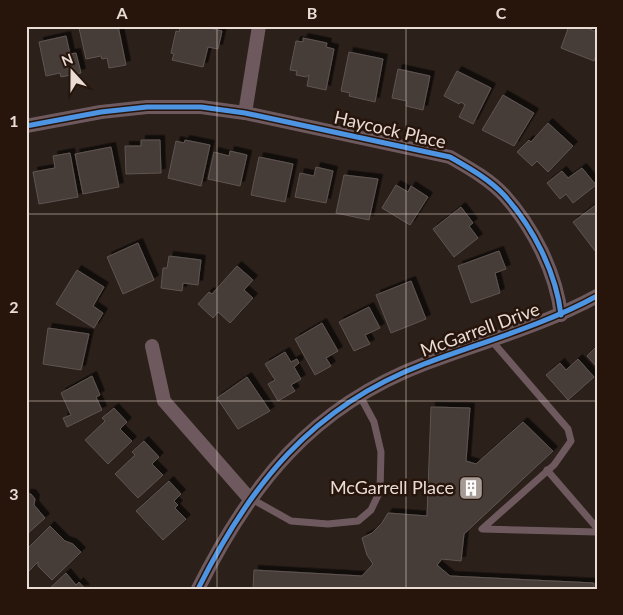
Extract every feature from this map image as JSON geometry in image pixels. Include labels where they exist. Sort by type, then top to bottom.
[{"type":"street","points":[[245,113],[259,26]]},
{"type":"street","name":"Haycock Place","points":[[26,126],[101,112],[147,107],[201,107],[245,113],[450,157],[473,170],[503,194],[527,225],[541,250],[560,300],[561,315]]},
{"type":"street","name":"McGarrell Drive","points":[[198,589],[219,548],[250,498],[288,452],[322,422],[360,396],[421,365],[561,315],[597,296]]},
{"type":"street","points":[[152,346],[164,401],[250,498]]},
{"type":"lane","points":[[491,340],[568,429],[571,441],[547,470],[482,529],[597,530]]},
{"type":"lane","points":[[250,498],[291,521],[328,524],[358,521],[371,510],[380,491],[381,452],[374,422],[360,396]]},
{"type":"lane","points":[[547,470],[597,530]]},
{"type":"building","points":[[88,26],[118,26],[126,65],[109,68],[107,58],[102,59],[101,56],[86,59],[79,28]]},
{"type":"building","points":[[180,26],[200,26],[222,31],[218,49],[208,47],[203,67],[172,60],[174,54],[171,53],[176,31],[179,32]]},
{"type":"building","points":[[569,26],[591,26],[589,29],[597,32],[597,53],[594,61],[561,48]]},
{"type":"building","points":[[66,36],[70,54],[76,53],[81,73],[61,77],[60,73],[46,76],[39,42]]},
{"type":"building","points":[[303,38],[327,43],[326,47],[334,49],[326,90],[307,86],[309,75],[306,77],[296,75],[297,71],[290,70],[296,41],[303,42]]},
{"type":"building","points":[[349,52],[383,59],[375,102],[349,96],[350,93],[341,91]]},
{"type":"building","points":[[398,69],[430,76],[423,110],[406,106],[407,101],[392,98]]},
{"type":"building","points":[[457,71],[491,88],[473,124],[459,117],[465,105],[444,96]]},
{"type":"building","points":[[503,95],[534,113],[514,146],[482,130]]},
{"type":"building","points":[[548,123],[573,146],[548,172],[537,161],[532,166],[517,152],[529,140],[531,142]]},
{"type":"building","points":[[141,140],[160,140],[161,173],[126,174],[125,146],[141,146]]},
{"type":"building","points":[[185,140],[210,145],[201,186],[168,178],[176,141],[184,143]]},
{"type":"building","points":[[111,147],[119,187],[83,194],[75,154]]},
{"type":"building","points":[[230,151],[247,155],[240,186],[208,179],[214,152],[229,156]]},
{"type":"building","points":[[70,153],[78,197],[39,204],[33,172],[55,168],[53,156]]},
{"type":"building","points":[[259,157],[293,164],[285,202],[251,195]]},
{"type":"building","points":[[316,167],[333,171],[326,203],[295,197],[300,173],[314,176]]},
{"type":"building","points":[[582,168],[596,185],[573,203],[566,194],[560,199],[547,183],[562,171],[568,178]]},
{"type":"building","points":[[344,175],[378,179],[369,220],[336,213]]},
{"type":"building","points":[[396,185],[408,192],[411,186],[428,197],[410,225],[382,208]]},
{"type":"building","points":[[597,204],[597,249],[595,251],[573,222]]},
{"type":"building","points":[[461,207],[473,223],[469,226],[478,238],[454,257],[433,229]]},
{"type":"building","points":[[138,243],[154,280],[123,294],[107,257]]},
{"type":"building","points":[[499,251],[506,269],[495,273],[500,293],[471,303],[458,266]]},
{"type":"building","points":[[169,256],[201,260],[198,285],[183,283],[182,291],[161,288],[163,268],[167,268]]},
{"type":"building","points":[[237,266],[253,280],[244,290],[253,298],[230,323],[218,312],[213,318],[198,304],[209,292],[212,294]]},
{"type":"building","points":[[77,270],[104,287],[93,306],[103,313],[94,328],[56,304]]},
{"type":"building","points":[[411,281],[426,319],[391,333],[376,295]]},
{"type":"building","points":[[369,307],[380,328],[365,335],[370,344],[354,351],[339,322]]},
{"type":"building","points":[[322,323],[338,351],[326,358],[331,366],[315,375],[295,339]]},
{"type":"building","points":[[48,328],[89,334],[81,370],[43,364]]},
{"type":"building","points":[[597,346],[597,367],[587,356]]},
{"type":"building","points":[[285,352],[291,362],[297,359],[299,363],[294,367],[301,379],[291,385],[295,391],[278,401],[268,384],[275,380],[265,364]]},
{"type":"building","points":[[578,359],[594,377],[568,400],[546,375],[560,363],[566,370]]},
{"type":"building","points":[[92,376],[100,395],[96,397],[102,410],[67,427],[63,418],[71,415],[61,393]]},
{"type":"building","points":[[247,377],[270,411],[238,429],[217,398]]},
{"type":"building","name":"McGarrell Place","points":[[431,407],[470,408],[466,461],[476,464],[523,422],[553,451],[464,534],[461,561],[442,559],[437,565],[450,576],[594,583],[594,589],[253,589],[254,570],[362,576],[373,564],[367,555],[362,538],[372,533],[382,523],[388,513],[427,516]]},
{"type":"building","points":[[114,408],[127,422],[120,429],[132,441],[108,464],[85,440],[105,421],[102,418]]},
{"type":"building","points":[[144,441],[159,457],[152,464],[163,475],[138,498],[115,474],[135,455],[132,452]]},
{"type":"building","points":[[169,481],[181,494],[174,501],[178,505],[175,508],[186,519],[163,540],[136,511]]},
{"type":"building","points":[[26,494],[31,494],[35,499],[34,505],[45,518],[26,535]]},
{"type":"building","points":[[50,526],[65,541],[73,544],[81,552],[52,580],[38,566],[38,562],[28,572],[26,571],[26,550]]},
{"type":"building","points":[[66,573],[76,585],[79,582],[85,589],[49,589]]},
{"type":"cycle path","points":[[26,126],[101,112],[147,107],[201,107],[245,113],[450,157],[492,184],[515,208],[542,251],[554,283],[561,315]]},
{"type":"cycle path","points":[[198,589],[239,516],[263,483],[288,454],[317,427],[348,403],[384,382],[424,364],[533,325],[597,296]]},
{"type":"place","name":"McGarrell Place","points":[[471,488]]}]
